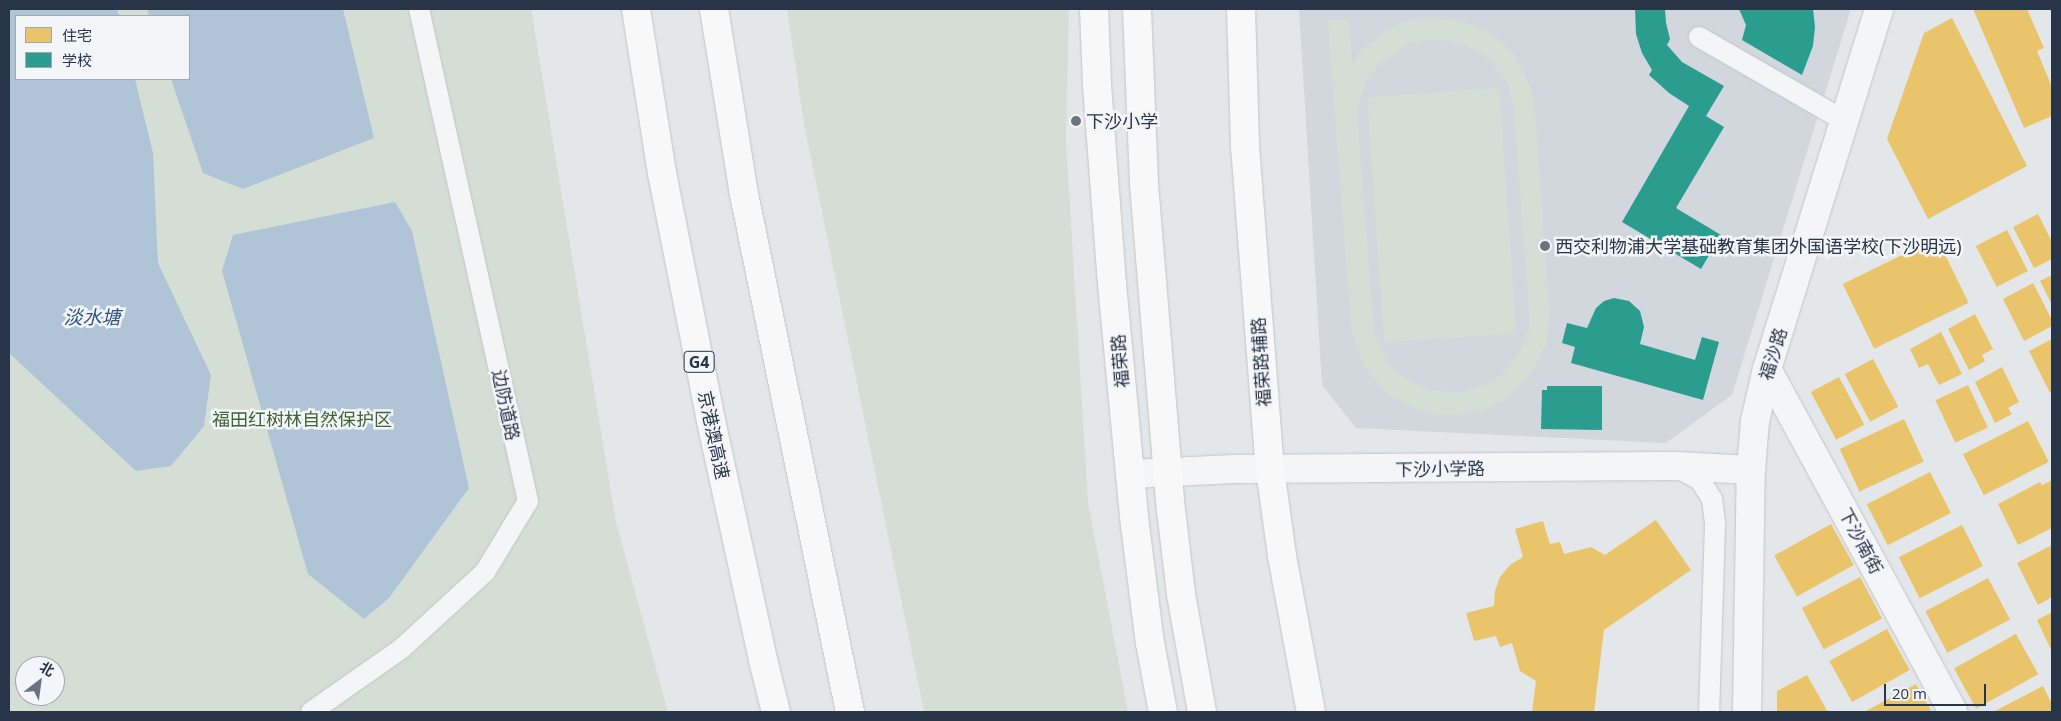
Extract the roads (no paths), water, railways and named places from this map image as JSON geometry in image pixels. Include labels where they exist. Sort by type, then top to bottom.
[{"type":"main road","name":"京港澳高速","points":[[636,9],[662,173],[711,421],[776,712]]},
{"type":"main road","points":[[714,9],[743,189],[850,712]]},
{"type":"main road","name":"福荣路","points":[[1094,9],[1101,149],[1130,474],[1147,620],[1163,712]]},
{"type":"main road","points":[[1137,9],[1144,184],[1168,471],[1181,594],[1202,712]]},
{"type":"main road","name":"福荣路辅路","points":[[1241,9],[1245,146],[1270,469],[1285,574],[1311,712]]},
{"type":"street","name":"福沙路","points":[[1747,712],[1751,470],[1755,421],[1768,370],[1879,9]]},
{"type":"street","name":"下沙南街","points":[[1768,370],[1953,712]]},
{"type":"street","name":"下沙小学路","points":[[1130,474],[1168,471],[1270,469],[1676,466],[1751,470]]},
{"type":"lane","name":"边防道路","points":[[311,712],[401,649],[485,572],[528,501],[419,9]]},
{"type":"lane","points":[[1699,37],[1845,121]]},
{"type":"lane","points":[[1676,466],[1700,480],[1712,499],[1715,524],[1709,712]]},
{"type":"water","name":"淡水塘","points":[[9,9],[117,9],[119,15],[15,15],[15,80],[135,80],[153,153],[158,263],[211,375],[204,426],[171,466],[136,471],[9,353]]},
{"type":"water","points":[[147,9],[343,9],[374,138],[243,189],[203,173],[171,80],[190,80],[190,15],[149,15]]},
{"type":"water","points":[[395,202],[412,231],[469,488],[389,598],[364,619],[308,574],[222,271],[233,235]]},
{"type":"place","name":"下沙小学","points":[[1076,121]]},
{"type":"place","name":"西交利物浦大学基础教育集团外国语学校(下沙明远)","points":[[1545,246]]},
{"type":"park label","name":"福田红树林自然保护区","points":[[302,419]]}]
